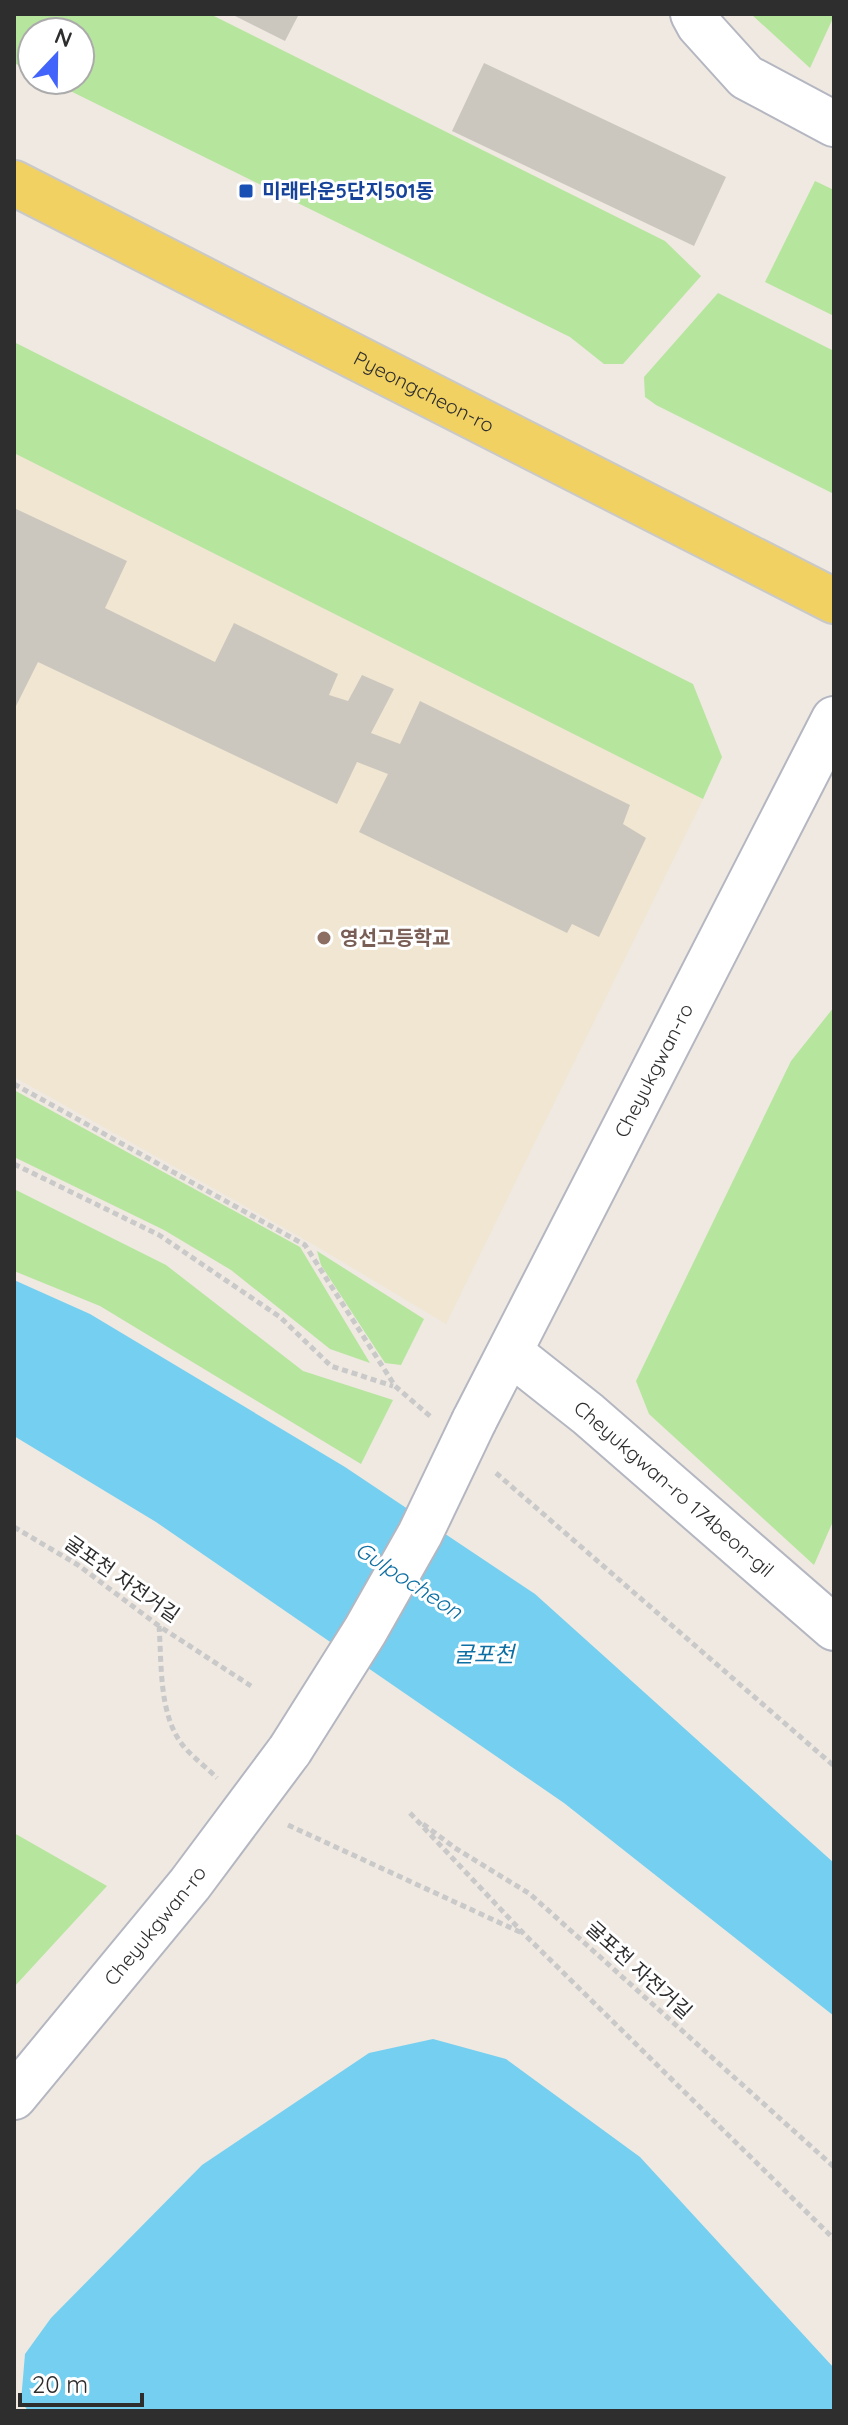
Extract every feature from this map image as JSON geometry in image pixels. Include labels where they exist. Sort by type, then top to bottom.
[{"type":"main road","name":"Pyeongcheon-ro","points":[[14,183],[834,601]]},
{"type":"street","points":[[693,14],[699,25],[746,77],[834,124]]},
{"type":"street","name":"Cheyukgwan-ro","points":[[14,2097],[190,1884],[290,1750],[365,1631],[420,1534],[474,1421],[834,719]]},
{"type":"street","name":"Cheyukgwan-ro 174beon-gil","points":[[511,1353],[588,1414],[834,1628]]},
{"type":"path","points":[[14,1164],[159,1235],[280,1317],[331,1366],[395,1386]]},
{"type":"path","name":"굴포천 자전거길","points":[[14,1527],[78,1565],[159,1626],[251,1686]]},
{"type":"path","points":[[159,1626],[170,1720],[183,1746],[248,1806],[525,1935],[834,2239]]},
{"type":"path","name":"굴포천 자전거길","points":[[525,1935],[410,1813],[455,1848],[530,1894],[834,2167]]},
{"type":"shaded area","name":"영선고등학교","points":[[14,453],[703,799],[446,1324],[311,1243],[14,1077]]},
{"type":"green space","points":[[14,14],[210,14],[665,241],[701,276],[623,364],[604,364],[570,337],[80,96],[96,96],[96,16],[16,16],[14,63]]},
{"type":"green space","points":[[751,14],[834,14],[834,16],[810,68]]},
{"type":"green space","points":[[815,181],[834,190],[834,316],[765,282]]},
{"type":"green space","points":[[718,293],[834,351],[834,494],[645,397],[644,377]]},
{"type":"green space","points":[[14,342],[693,684],[722,757],[703,799],[14,453]]},
{"type":"green space","points":[[834,1007],[834,1519],[814,1565],[649,1414],[636,1381],[791,1061]]},
{"type":"green space","points":[[14,1090],[300,1247],[370,1363],[330,1349],[231,1270],[164,1230],[14,1157]]},
{"type":"green space","points":[[14,1189],[166,1265],[303,1371],[393,1400],[361,1464],[100,1306],[14,1271]]},
{"type":"green space","points":[[317,1251],[424,1319],[401,1365],[385,1363],[321,1265]]},
{"type":"green space","points":[[14,1833],[107,1886],[14,1987]]},
{"type":"water","name":"굴포천","points":[[14,1280],[90,1314],[345,1467],[535,1594],[834,1863],[834,2016],[564,1803],[156,1522],[14,1436]]},
{"type":"water","points":[[433,2039],[506,2059],[640,2157],[834,2368],[834,2411],[28,2411],[21,2401],[25,2354],[51,2318],[202,2165],[369,2053]]},
{"type":"building","points":[[231,14],[299,14],[285,41]]},
{"type":"building","points":[[484,63],[726,177],[694,246],[452,131]]},
{"type":"building","points":[[14,508],[127,561],[105,608],[215,662],[234,623],[338,674],[329,695],[348,701],[362,675],[394,689],[371,733],[400,744],[420,701],[630,805],[623,824],[646,838],[599,937],[572,924],[567,933],[359,832],[388,774],[357,762],[337,804],[38,662],[14,710]]},
{"type":"place","name":"미래타운5단지501동","points":[[246,191]]},
{"type":"place","name":"영선고등학교","points":[[324,938]]},
{"type":"water label","name":"Gulpocheon","points":[[409,1580]]}]
